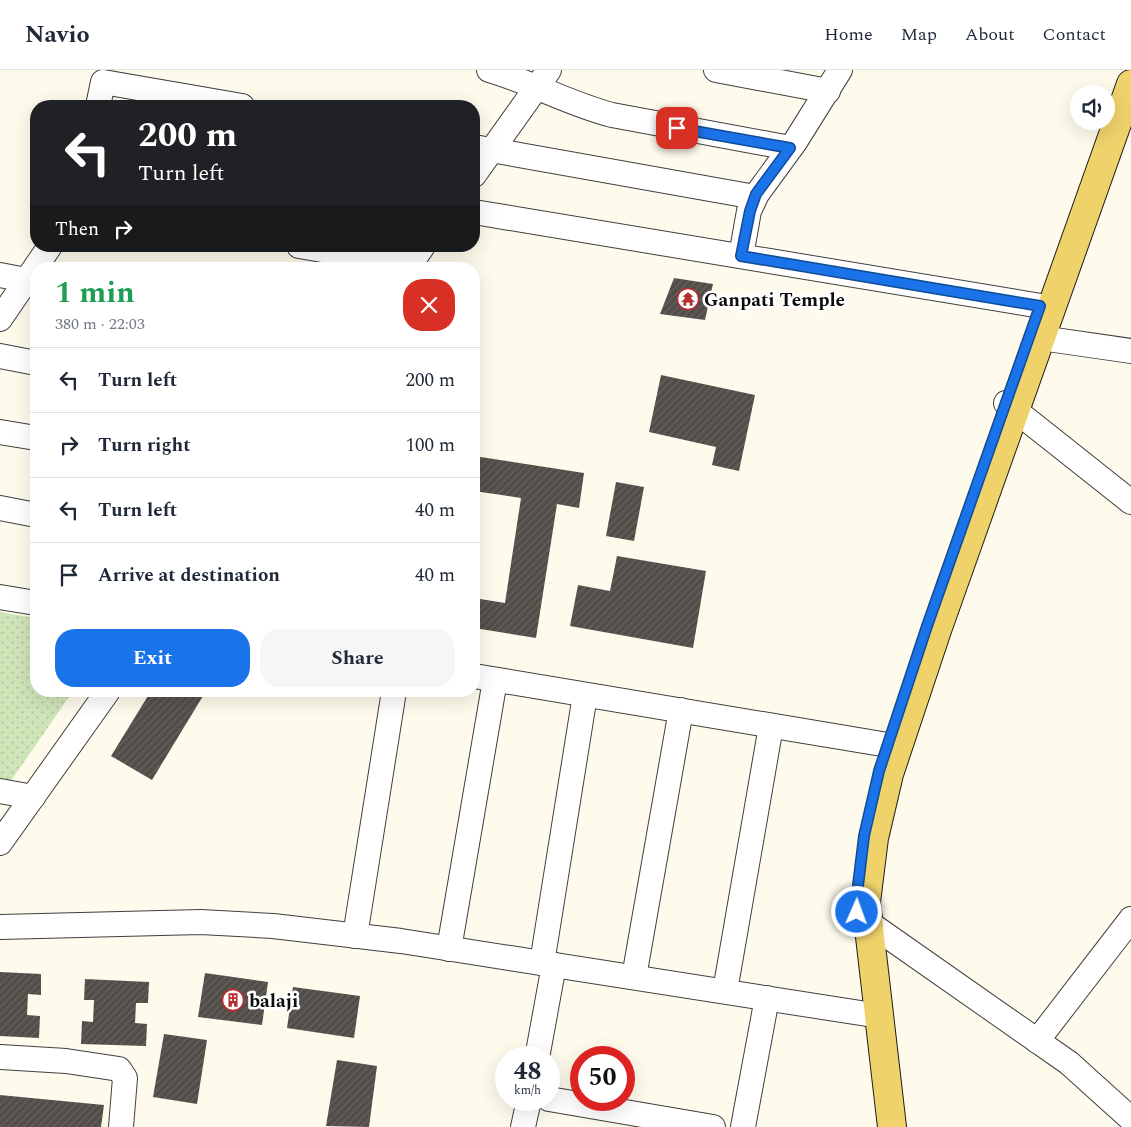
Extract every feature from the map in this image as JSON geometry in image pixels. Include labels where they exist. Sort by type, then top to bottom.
[{"type":"main road","points":[[1115,96],[1124,70]]},
{"type":"main road","points":[[892,1127],[863,922],[856,902],[864,836],[879,771],[888,745],[1011,406],[1041,338],[1131,84]]},
{"type":"main road","points":[[880,1127],[867,1014],[863,922],[874,838],[889,774],[1011,406],[1040,306],[1103,130]]},
{"type":"street","points":[[489,70],[543,78],[571,102],[612,115],[790,148]]},
{"type":"street","points":[[716,70],[828,91]]},
{"type":"street","points":[[741,256],[750,211],[755,197],[790,148],[840,70]]},
{"type":"street","points":[[483,149],[543,78]]},
{"type":"street","points":[[99,100],[103,82],[207,100]]},
{"type":"street","points":[[483,149],[755,197]]},
{"type":"street","points":[[480,213],[1040,306]]},
{"type":"street","points":[[330,252],[382,262]]},
{"type":"street","points":[[0,275],[30,281]]},
{"type":"street","points":[[0,319],[30,283]]},
{"type":"street","points":[[1041,338],[1131,351]]},
{"type":"street","points":[[0,356],[30,362]]},
{"type":"street","points":[[1011,406],[1131,502]]},
{"type":"street","points":[[0,432],[30,437]]},
{"type":"street","points":[[0,508],[30,514]]},
{"type":"street","points":[[0,597],[30,602]]},
{"type":"street","points":[[450,949],[484,678],[888,745]]},
{"type":"street","points":[[538,1046],[585,695]]},
{"type":"street","points":[[0,843],[104,697]]},
{"type":"street","points":[[355,936],[393,697]]},
{"type":"street","points":[[634,977],[680,710]]},
{"type":"street","points":[[725,991],[771,726]]},
{"type":"street","points":[[0,791],[33,797]]},
{"type":"street","points":[[1037,1041],[1131,919]]},
{"type":"street","points":[[0,927],[202,922],[273,926],[450,949],[867,1014]]},
{"type":"street","points":[[863,922],[1069,1063],[1131,1119]]},
{"type":"street","points":[[743,1127],[767,998]]},
{"type":"street","points":[[0,1057],[66,1061],[119,1069],[125,1078],[121,1127]]},
{"type":"street","points":[[560,1101],[713,1127]]},
{"type":"street","points":[[524,1127],[527,1111]]},
{"type":"green space","points":[[0,612],[30,617],[30,697],[69,697],[6,788],[0,787]]},
{"type":"building","name":"Ganpati Temple","points":[[674,278],[713,284],[705,320],[660,314]]},
{"type":"building","points":[[661,375],[755,395],[739,471],[712,465],[716,447],[649,432]]},
{"type":"building","points":[[480,457],[584,473],[579,508],[557,504],[536,638],[480,629],[480,599],[505,603],[521,498],[480,492]]},
{"type":"building","points":[[616,482],[644,487],[634,541],[606,536]]},
{"type":"building","points":[[617,556],[706,571],[693,648],[570,626],[578,585],[610,591]]},
{"type":"building","points":[[147,697],[202,697],[152,780],[111,756]]},
{"type":"building","points":[[0,972],[41,974],[41,995],[28,994],[27,1015],[40,1016],[39,1038],[0,1036]]},
{"type":"building","name":"balaji","points":[[205,973],[268,982],[262,1025],[198,1017]]},
{"type":"building","points":[[85,979],[149,982],[148,1003],[136,1003],[135,1023],[147,1024],[146,1046],[81,1044],[82,1021],[93,1022],[94,1000],[84,1000]]},
{"type":"building","points":[[293,987],[360,996],[354,1038],[287,1028]]},
{"type":"building","points":[[164,1034],[207,1040],[197,1104],[153,1097]]},
{"type":"building","points":[[337,1060],[377,1066],[369,1127],[326,1126]]},
{"type":"building","points":[[0,1095],[104,1105],[101,1127],[0,1127]]},
{"type":"place","name":"Ganpati Temple","points":[[688,299]]},
{"type":"place","name":"balaji","points":[[233,1000]]},
{"type":"route","points":[[677,128],[790,148],[756,194],[744,234],[741,256],[1040,306],[927,626],[879,771],[864,836],[856,902],[857,912]]}]
